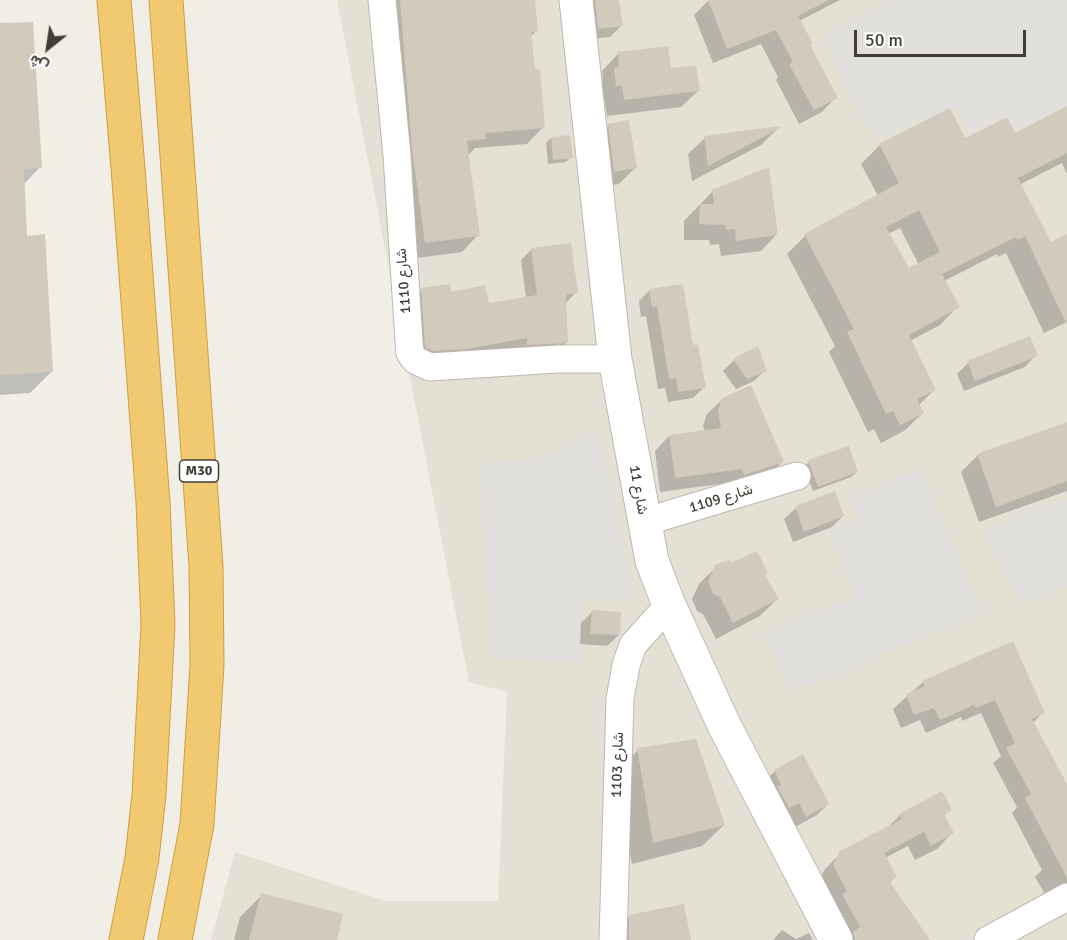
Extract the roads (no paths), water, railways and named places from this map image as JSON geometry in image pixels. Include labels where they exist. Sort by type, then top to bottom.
[{"type":"highway","points":[[114,0],[153,502],[158,626],[149,795],[142,858],[126,940]]},
{"type":"highway","name":"M30","points":[[166,0],[206,566],[207,665],[197,824],[175,940]]},
{"type":"street","name":"شارع 1110","points":[[382,0],[397,155],[409,342],[410,352],[415,360],[430,367],[558,359],[615,359]]},
{"type":"street","name":"شارع 11","points":[[576,0],[615,359],[652,561],[669,605],[725,727],[836,940]]},
{"type":"street","name":"شارع 1109","points":[[644,522],[797,476]]},
{"type":"street","name":"شارع 1103","points":[[614,940],[620,699],[633,645],[669,605]]},
{"type":"street","points":[[988,940],[1067,897]]}]
